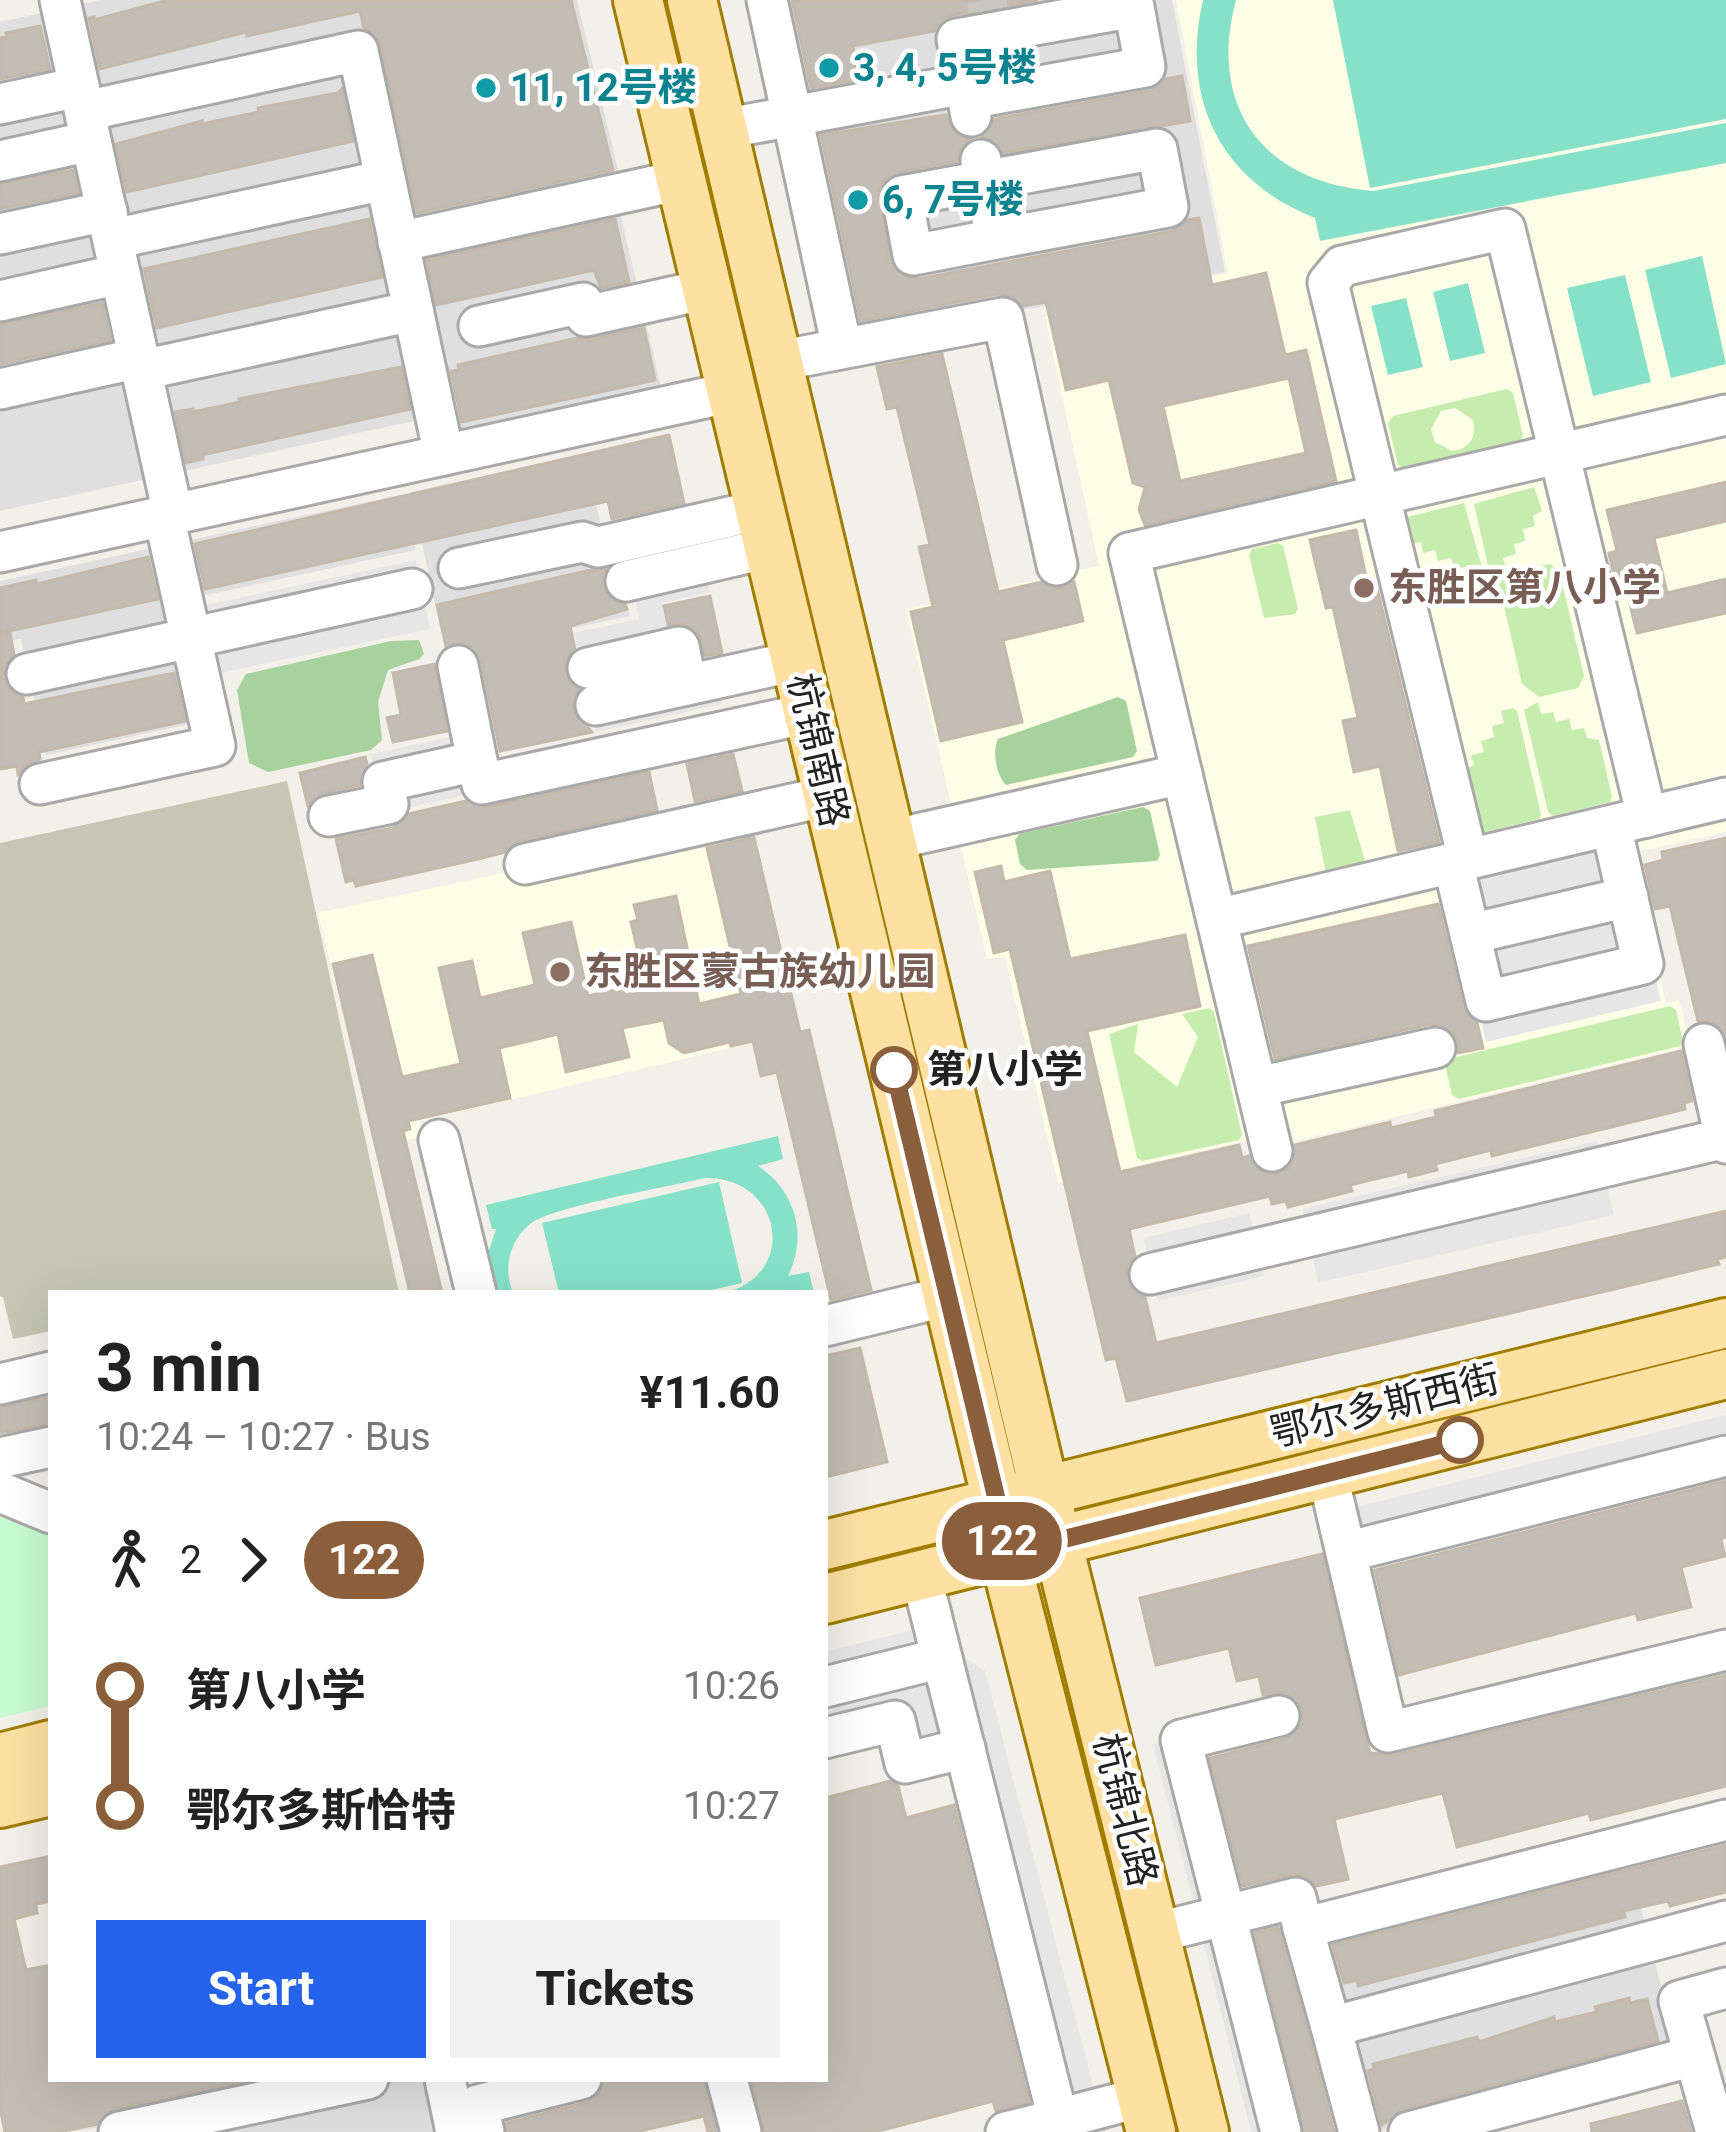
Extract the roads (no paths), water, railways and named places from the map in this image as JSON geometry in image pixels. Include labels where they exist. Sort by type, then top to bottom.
[{"type":"main road","name":"杭锦南路","points":[[638,0],[997,1501]]},
{"type":"main road","name":"杭锦南路","points":[[692,0],[1044,1489]]},
{"type":"main road","name":"鄂尔多斯西街","points":[[828,1544],[1726,1323]]},
{"type":"main road","name":"鄂尔多斯西街","points":[[828,1598],[1726,1374]]},
{"type":"main road","name":"杭锦北路","points":[[1044,1489],[1204,2132]]},
{"type":"main road","name":"杭锦北路","points":[[997,1501],[1004,1554],[1146,2115]]},
{"type":"main road","points":[[0,1758],[48,1746]]},
{"type":"main road","points":[[0,1803],[48,1792]]},
{"type":"lane","points":[[767,0],[842,348]]},
{"type":"lane","points":[[40,784],[215,746],[85,113],[68,2]]},
{"type":"lane","points":[[723,129],[792,116],[968,100],[1145,67],[1134,7],[992,29],[957,39],[968,100]]},
{"type":"lane","points":[[0,161],[85,113],[358,51],[444,455]]},
{"type":"lane","points":[[0,104],[85,113]]},
{"type":"lane","points":[[1157,148],[1168,208],[996,239],[913,255],[902,196],[982,170],[1157,148]]},
{"type":"lane","points":[[982,170],[996,239]]},
{"type":"lane","points":[[0,301],[113,241],[386,180]]},
{"type":"lane","points":[[398,242],[681,180]]},
{"type":"lane","points":[[1505,229],[1558,455],[1629,821],[1628,897],[1643,964],[1486,1001],[1470,934],[1461,861],[1328,283],[1342,266],[1505,229]]},
{"type":"lane","points":[[0,233],[113,241]]},
{"type":"lane","points":[[479,326],[583,303],[586,316],[707,289]]},
{"type":"lane","points":[[0,389],[413,311]]},
{"type":"lane","points":[[778,362],[1003,318],[1057,565]]},
{"type":"lane","points":[[0,552],[732,392]]},
{"type":"lane","points":[[1273,1150],[1129,553],[1726,416]]},
{"type":"lane","points":[[459,568],[582,542],[598,547],[765,529]]},
{"type":"lane","points":[[626,581],[765,529]]},
{"type":"lane","points":[[27,674],[412,589]]},
{"type":"lane","points":[[592,686],[687,685],[796,661]]},
{"type":"lane","points":[[458,666],[482,784],[809,713]]},
{"type":"lane","points":[[329,816],[388,803],[383,782],[477,761]]},
{"type":"lane","points":[[891,840],[1182,774]]},
{"type":"lane","points":[[525,864],[828,796]]},
{"type":"lane","points":[[1217,919],[1726,798]]},
{"type":"lane","points":[[1470,934],[1628,897]]},
{"type":"lane","points":[[1150,1274],[1726,1140],[1704,1044]]},
{"type":"lane","points":[[1257,1087],[1436,1048]]},
{"type":"lane","points":[[439,1140],[475,1290]]},
{"type":"lane","points":[[828,1325],[948,1296]]},
{"type":"lane","points":[[0,1384],[48,1373]]},
{"type":"lane","points":[[0,1458],[48,1448]]},
{"type":"lane","points":[[1346,1552],[1726,1456]]},
{"type":"lane","points":[[1327,1472],[1388,1732],[1726,1650]]},
{"type":"lane","points":[[0,1492],[48,1512]]},
{"type":"lane","points":[[921,1575],[964,1748],[1077,2123]]},
{"type":"lane","points":[[828,1687],[942,1658]]},
{"type":"lane","points":[[1279,1716],[1181,1740],[1281,2132]]},
{"type":"lane","points":[[828,1737],[896,1721],[905,1763],[964,1748]]},
{"type":"lane","points":[[1304,1928],[1726,1820]]},
{"type":"lane","points":[[1155,1933],[1296,1898],[1359,2132]]},
{"type":"lane","points":[[1331,2027],[1726,1921]]},
{"type":"lane","points":[[1662,1938],[1694,2056],[1717,2113]]},
{"type":"lane","points":[[1679,2001],[1726,1988]]},
{"type":"lane","points":[[1409,2132],[1694,2056]]},
{"type":"lane","points":[[119,2132],[214,2095],[339,2082]]},
{"type":"lane","points":[[446,2082],[456,2132]]},
{"type":"lane","points":[[484,2132],[478,2105],[569,2082]]},
{"type":"lane","points":[[729,2082],[741,2132]]},
{"type":"lane","points":[[1006,2132],[1146,2115]]},
{"type":"tunnel","points":[[986,0],[991,25]]},
{"type":"place","name":"3, 4, 5号楼","points":[[829,68]]},
{"type":"place","name":"11, 12号楼","points":[[486,88]]},
{"type":"place","name":"6, 7号楼","points":[[858,200]]},
{"type":"place","name":"东胜区第八小学","points":[[1364,588]]},
{"type":"place","name":"东胜区蒙古族幼儿园","points":[[560,972]]},
{"type":"place","name":"第八小学","points":[[894,1070]]}]
